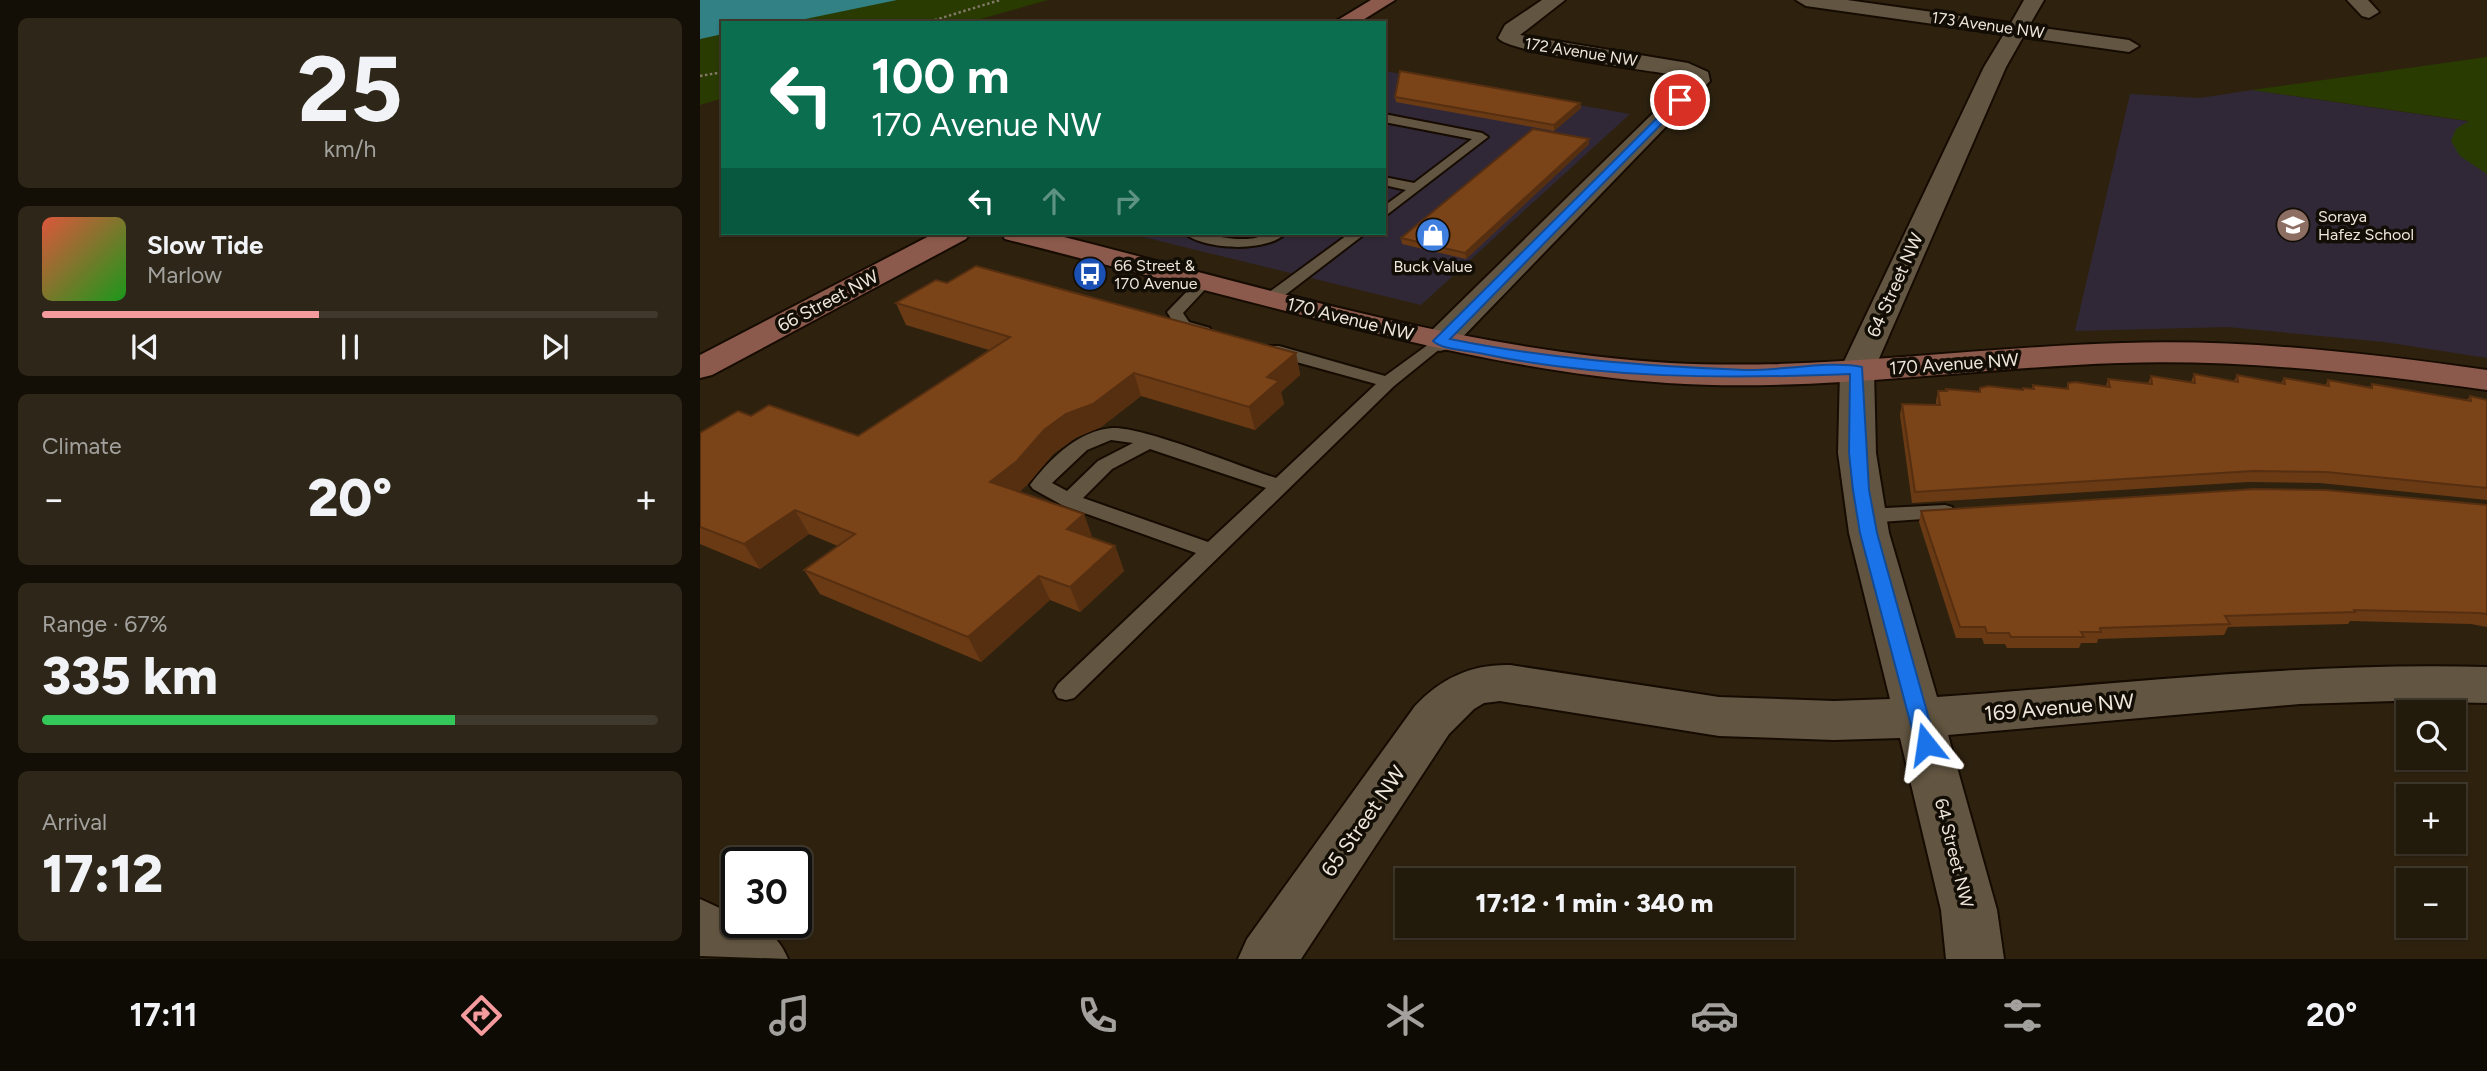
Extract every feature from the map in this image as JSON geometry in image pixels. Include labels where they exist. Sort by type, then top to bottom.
[{"type":"street","points":[[1347,21],[1385,0]]},
{"type":"street","name":"172 Avenue NW","points":[[1440,341],[1699,81],[1700,76],[1695,72],[1527,44],[1508,38],[1512,29],[1555,0]]},
{"type":"street","name":"173 Avenue NW","points":[[1806,0],[2020,29],[2129,47]]},
{"type":"street","name":"64 Street NW","points":[[1975,959],[1956,856],[1866,516],[1857,453],[1857,370],[1995,67],[2020,29],[2034,0]]},
{"type":"street","name":"66 Street NW","points":[[700,368],[952,235]]},
{"type":"street","name":"170 Avenue NW","points":[[1023,235],[1440,341],[1504,354],[1633,370],[1766,374],[2164,352],[2293,358],[2487,380]]},
{"type":"street","name":"169 Avenue NW","points":[[1466,690],[1490,684],[1512,684],[1612,702],[1737,718],[1842,722],[1919,719],[2340,684],[2416,680],[2487,685]]},
{"type":"street","name":"65 Street NW","points":[[1267,959],[1432,720],[1448,701],[1466,690]]},
{"type":"street","points":[[700,926],[759,959]]},
{"type":"lane","points":[[1386,118],[1482,137],[1386,211]]},
{"type":"lane","points":[[1386,181],[1417,188]]},
{"type":"lane","points":[[1201,235],[1253,245],[1276,235]]},
{"type":"lane","points":[[1270,299],[1356,235]]},
{"type":"lane","points":[[1204,282],[1175,312],[1183,325],[1221,336]]},
{"type":"lane","points":[[1066,691],[1388,382],[1440,341]]},
{"type":"lane","points":[[1260,346],[1388,382]]},
{"type":"lane","points":[[1211,551],[1069,500],[1040,485],[1053,468],[1087,442],[1110,434],[1149,442],[1279,486]]},
{"type":"lane","points":[[1069,500],[1105,466],[1149,442]]},
{"type":"lane","points":[[1866,516],[1968,511]]},
{"type":"path","points":[[932,21],[1000,0]]},
{"type":"path","points":[[700,75],[721,72]]},
{"type":"shaded area","points":[[1386,71],[1630,114],[1421,305],[1135,235],[1386,235]]},
{"type":"shaded area","name":"Soraya Hafez School","points":[[2252,90],[2487,124],[2487,358],[2384,342],[2227,327],[2075,331],[2130,94],[2200,98]]},
{"type":"green space","points":[[700,0],[1048,0],[973,21],[721,21],[721,99],[700,105]]},
{"type":"green space","points":[[2487,57],[2487,174],[2460,156],[2451,141],[2456,129],[2469,121],[2252,90]]},
{"type":"water","points":[[700,0],[897,0],[796,21],[721,21],[721,34],[700,39]]},
{"type":"building","points":[[1400,71],[1580,103],[1554,125],[1395,97]]},
{"type":"building","points":[[1533,129],[1589,139],[1465,253],[1401,238]]},
{"type":"building","points":[[976,266],[1296,353],[1267,377],[1279,381],[1249,407],[1134,373],[1093,404],[1066,414],[1044,430],[1017,461],[990,482],[1084,514],[1067,529],[1115,546],[1070,587],[1039,576],[968,637],[804,570],[855,534],[795,510],[744,544],[700,527],[700,433],[738,411],[751,416],[769,405],[858,436],[1010,337],[896,303],[936,280],[947,283]]},
{"type":"building","points":[[2194,374],[2238,382],[2237,375],[2285,384],[2284,378],[2329,386],[2328,380],[2372,388],[2372,384],[2471,401],[2470,396],[2487,400],[2487,488],[2326,472],[2253,471],[1915,492],[1902,404],[1940,405],[1938,391],[1947,391],[1946,389],[1980,392],[1980,388],[1988,386],[2023,390],[2034,389],[2033,385],[2068,389],[2068,383],[2075,382],[2110,387],[2108,379],[2152,384],[2151,376],[2195,383]]},
{"type":"building","points":[[2254,489],[2326,490],[2487,505],[2487,614],[2354,610],[2355,612],[2225,616],[2230,624],[2100,628],[2101,632],[2081,632],[2084,637],[2011,637],[2009,633],[1987,633],[1985,627],[1960,627],[1921,511]]},
{"type":"place","name":"Soraya Hafez School","points":[[2293,225]]},
{"type":"place","name":"Buck Value","points":[[1433,235]]},
{"type":"place","name":"66 Street & 170 Avenue","points":[[1090,274]]},
{"type":"route","points":[[1680,100],[1440,341],[1504,354],[1633,370],[1806,374],[1857,370],[1857,453],[1861,490],[1869,533],[1926,744]]}]
